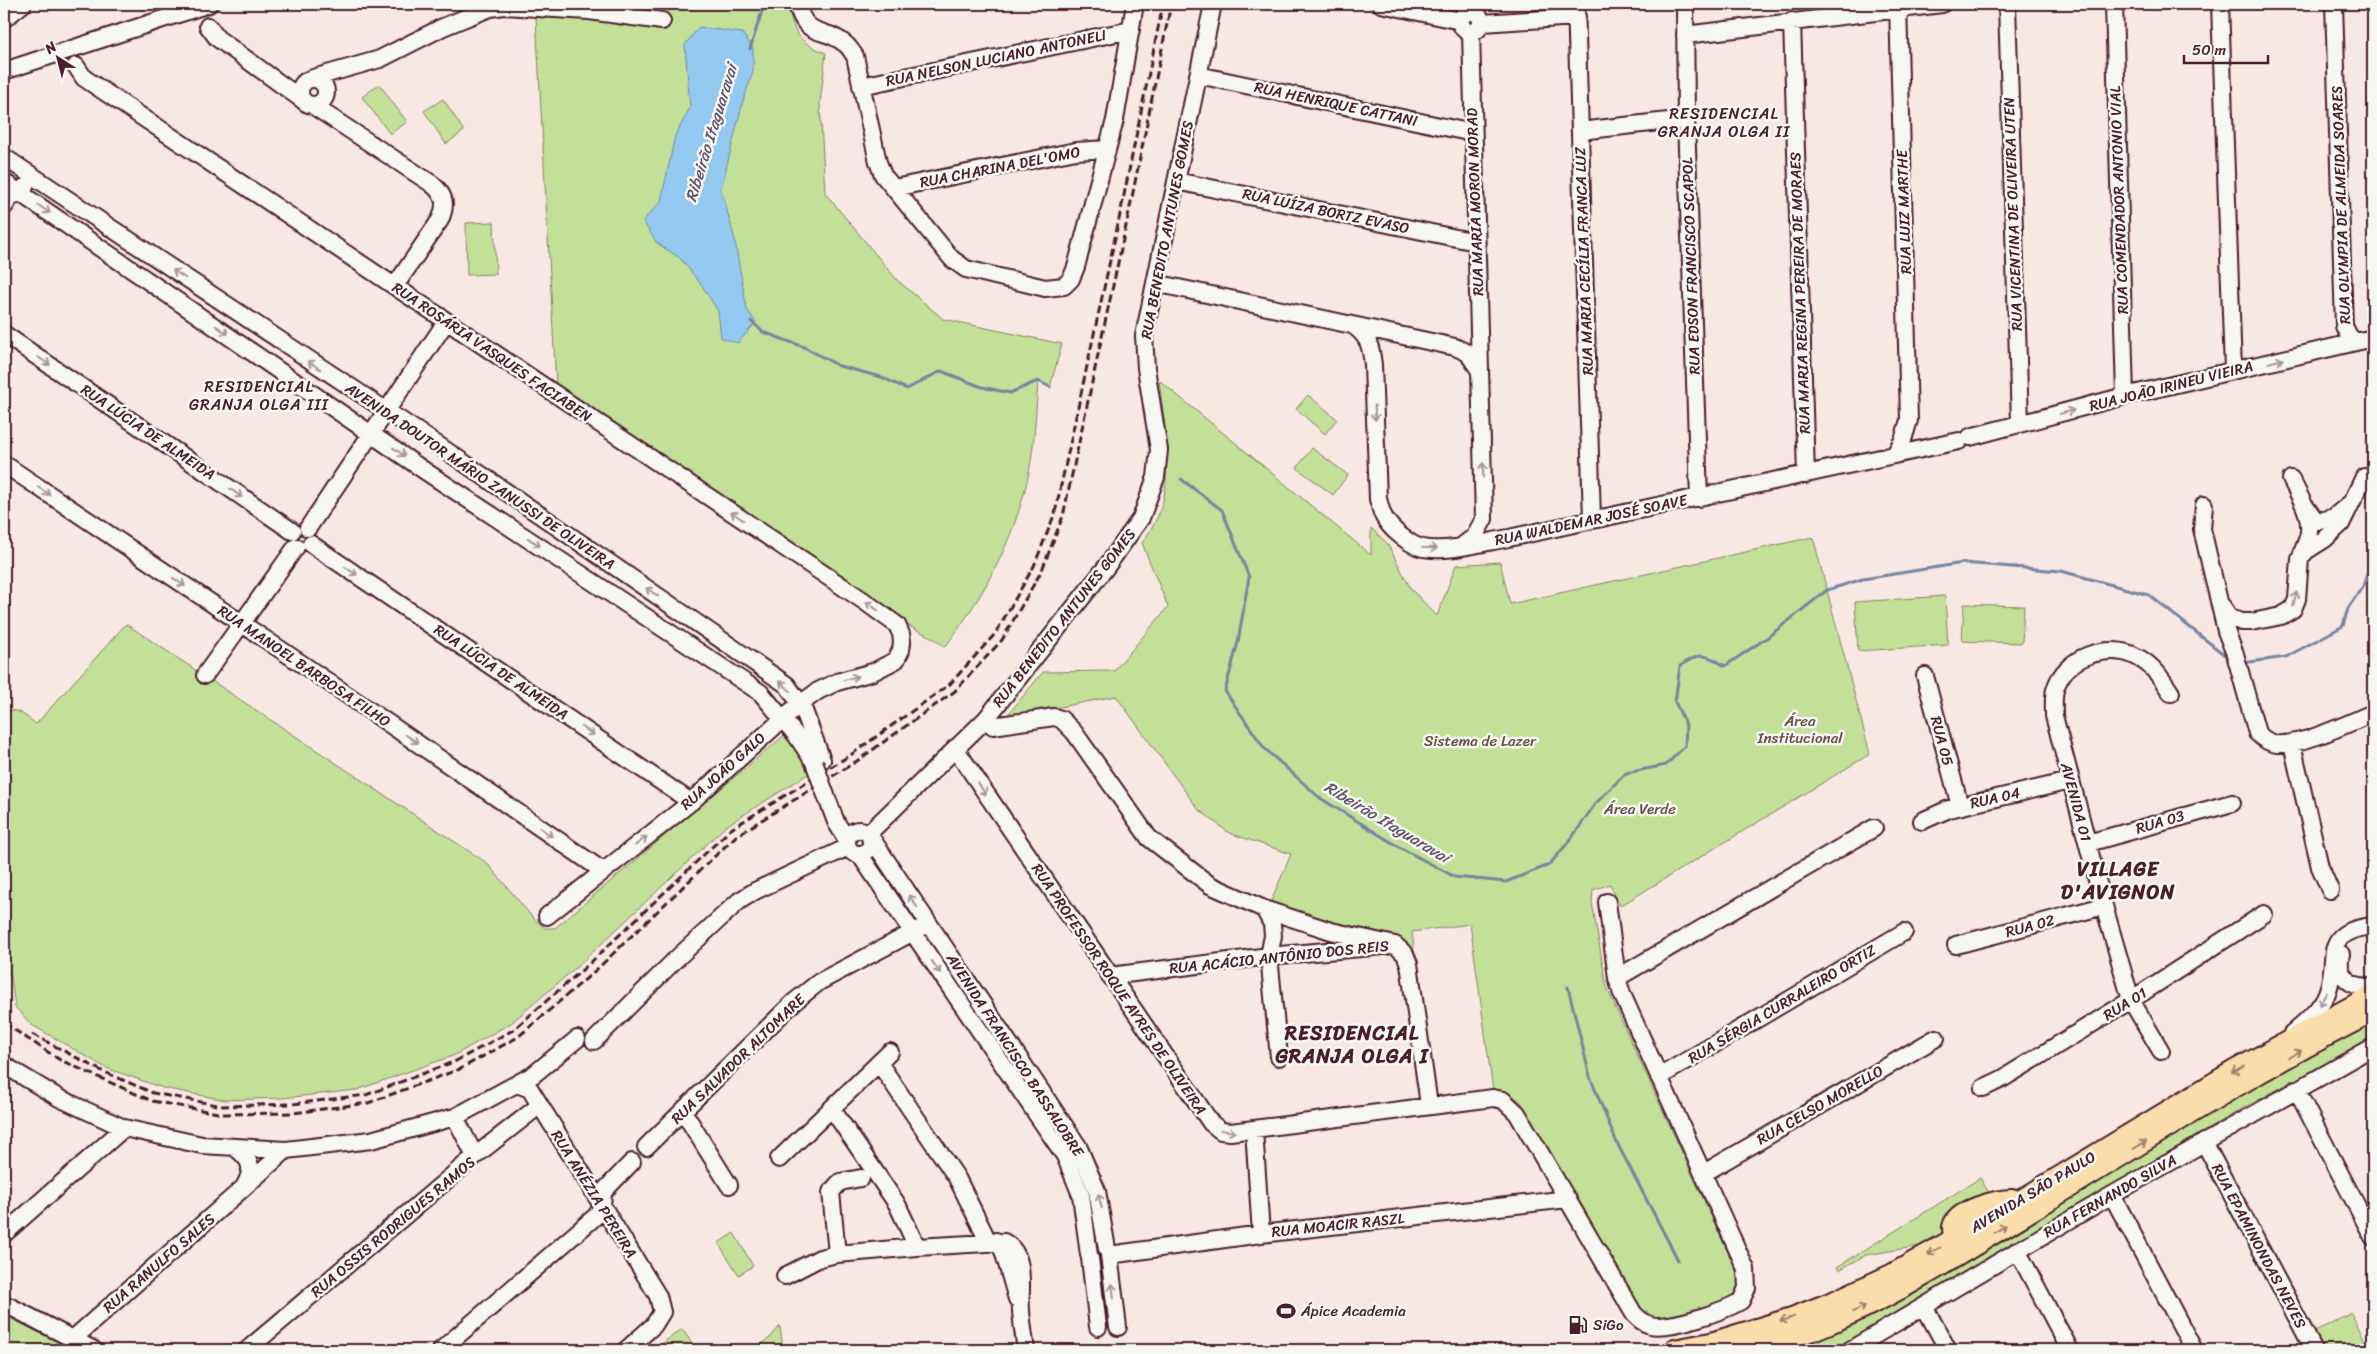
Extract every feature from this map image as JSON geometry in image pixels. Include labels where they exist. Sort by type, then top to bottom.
[{"type":"main road","name":"AVENIDA SÃO PAULO","points":[[1674,1350],[1719,1346],[1833,1302],[1893,1274],[2162,1113],[2373,995]]},
{"type":"main road","name":"AVENIDA SÃO PAULO","points":[[1746,1350],[1814,1329],[1871,1304],[1948,1261],[2231,1090],[2334,1031],[2373,1012]]},
{"type":"street","points":[[4,19],[23,4]]},
{"type":"street","points":[[4,71],[209,4]]},
{"type":"street","points":[[797,4],[807,26],[818,33],[835,37],[846,44],[855,56],[878,162],[883,175],[952,259],[966,268],[1045,288],[1064,286],[1071,279],[1076,267],[1115,120],[1135,4]]},
{"type":"street","name":"RUA BENEDITO ANTUNES GOMES","points":[[594,1041],[674,960],[739,901],[755,890],[859,841],[986,719],[1107,566],[1141,518],[1156,477],[1159,450],[1146,368],[1144,336],[1213,4]]},
{"type":"street","points":[[1381,4],[1471,18],[1576,10]]},
{"type":"street","name":"RUA EDSON FRANCISCO SCAPOL","points":[[1685,4],[1686,119],[1699,498]]},
{"type":"street","points":[[1685,35],[1898,6],[1942,4]]},
{"type":"street","name":"RUA VICENTINA DE OLIVEIRA UTEN","points":[[2007,4],[2020,424]]},
{"type":"street","name":"RUA COMENDADOR ANTONIO VIAL","points":[[2114,4],[2125,396]]},
{"type":"street","points":[[2220,4],[2233,370]]},
{"type":"street","name":"RUA OLYMPIA DE ALMEIDA SOARES","points":[[2334,4],[2344,326],[2346,332],[2356,342]]},
{"type":"street","points":[[315,91],[347,70],[380,59],[443,27],[490,8],[504,6],[589,11],[662,21]]},
{"type":"street","name":"RUA LUIZ MARTHE","points":[[1898,6],[1909,420]]},
{"type":"street","name":"RUA MARIA CECÍLIA FRANCA LUZ","points":[[1576,10],[1592,519]]},
{"type":"street","name":"RUA MARIA MORON MORAD","points":[[1471,18],[1484,519]]},
{"type":"street","name":"RUA MARIA REGINA PEREIRA DE MORAES","points":[[1792,21],[1806,475]]},
{"type":"street","points":[[208,26],[217,38],[279,82],[315,91],[335,118],[442,192],[445,208],[440,220],[395,286]]},
{"type":"street","name":"RUA NELSON LUCIANO ANTONELI","points":[[861,86],[1130,30]]},
{"type":"street","name":"RUA ROSÁRIA VASQUES FACIABEN","points":[[76,66],[84,78],[864,600],[897,625],[902,642]]},
{"type":"street","name":"RUA HENRIQUE CATTANI","points":[[1198,76],[1473,133]]},
{"type":"street","points":[[1580,131],[1686,119]]},
{"type":"street","name":"RUA CHARINA DEL'OMO","points":[[894,188],[1076,151],[1107,149]]},
{"type":"street","name":"AVENIDA DOUTOR MÁRIO ZANUSSI DE OLIVEIRA","points":[[4,157],[441,447],[787,685],[800,703],[818,761]]},
{"type":"street","points":[[9,193],[11,179],[26,172]]},
{"type":"street","name":"RUA LUÍZA BORTZ EVASO","points":[[1176,181],[1476,242]]},
{"type":"street","name":"AVENIDA DOUTOR MÁRIO ZANUSSI DE OLIVEIRA","points":[[9,193],[761,693],[818,761]]},
{"type":"street","points":[[1155,283],[1455,347],[1468,353],[1480,371]]},
{"type":"street","points":[[308,528],[373,434],[446,322]]},
{"type":"street","name":"RUA WALDEMAR JOSÉ SOAVE","points":[[1354,326],[1365,334],[1370,343],[1373,365],[1378,499],[1385,520],[1416,545],[1424,548],[1461,547],[1509,538],[1806,475],[1964,439]]},
{"type":"street","points":[[1455,347],[1467,343],[1479,330]]},
{"type":"street","name":"RUA LÚCIA DE ALMEIDA","points":[[4,334],[292,531]]},
{"type":"street","name":"RUA WALDEMAR JOSÉ SOAVE","points":[[1373,365],[1379,348],[1386,341],[1400,336]]},
{"type":"street","name":"RUA JOÃO IRINEU VIEIRA","points":[[1964,439],[2125,396],[2373,338]]},
{"type":"street","points":[[1909,420],[1921,449]]},
{"type":"street","points":[[1895,454],[1903,440],[1909,420]]},
{"type":"street","name":"RUA MANOEL BARBOSA FILHO","points":[[4,464],[603,871]]},
{"type":"street","points":[[2233,627],[2285,614],[2295,606],[2300,559],[2318,532],[2339,514],[2356,495],[2364,477]]},
{"type":"street","points":[[2291,479],[2302,502],[2314,518],[2318,532]]},
{"type":"street","points":[[2204,505],[2202,529],[2222,606],[2233,627],[2236,661],[2257,734],[2275,744],[2292,744],[2373,713]]},
{"type":"street","points":[[1461,547],[1474,537],[1484,519],[1492,528],[1509,538]]},
{"type":"street","points":[[206,675],[241,624],[313,535],[308,528],[299,526],[292,531],[291,542],[303,546]]},
{"type":"street","name":"RUA LÚCIA DE ALMEIDA","points":[[303,546],[691,802]]},
{"type":"street","name":"RUA JOÃO GALO","points":[[548,916],[691,802],[800,703],[818,690],[836,682],[886,666],[896,660],[901,650],[902,642]]},
{"type":"street","name":"AVENIDA 01","points":[[2161,1051],[2131,1000],[2070,781],[2054,716],[2054,706],[2056,688],[2060,679],[2073,664],[2090,654],[2099,652],[2128,653],[2153,668],[2171,693]]},
{"type":"street","name":"RUA 05","points":[[1925,676],[1960,806]]},
{"type":"street","points":[[986,719],[992,726],[1054,717],[1061,719],[1074,732],[1149,838],[1210,885],[1264,909],[1331,932],[1395,945]]},
{"type":"street","points":[[2292,744],[2320,867],[2330,890]]},
{"type":"street","name":"RUA PROFESSOR ROQUE AYRES DE OLIVEIRA","points":[[955,748],[1211,1123],[1221,1130],[1231,1132],[1254,1130],[1429,1105],[1493,1098],[1511,1105],[1634,1314],[1650,1325],[1664,1326],[1727,1309],[1741,1301],[1746,1288],[1746,1269],[1704,1172]]},
{"type":"street","name":"AVENIDA FRANCISCO BASSALOBRE","points":[[818,761],[828,788],[836,822],[859,841],[928,924],[1078,1146],[1097,1191],[1108,1252],[1118,1327]]},
{"type":"street","name":"RUA 04","points":[[1922,821],[1960,806],[2070,781]]},
{"type":"street","name":"RUA 03","points":[[2088,843],[2232,804]]},
{"type":"street","points":[[1617,978],[1874,828]]},
{"type":"street","name":"AVENIDA FRANCISCO BASSALOBRE","points":[[859,841],[865,860],[1066,1156],[1081,1195],[1098,1327]]},
{"type":"street","points":[[1607,902],[1617,978],[1622,994],[1704,1172]]},
{"type":"street","name":"RUA 02","points":[[1956,945],[2104,906]]},
{"type":"street","points":[[1264,909],[1272,924],[1274,936],[1269,956],[1279,1057]]},
{"type":"street","name":"RUA 01","points":[[1983,1088],[2002,1079],[2131,1000],[2264,914]]},
{"type":"street","points":[[913,933],[928,924]]},
{"type":"street","points":[[2269,1052],[2304,1022],[2323,1001],[2330,984],[2335,947],[2342,935],[2358,928],[2373,926]]},
{"type":"street","name":"RUA SÉRGIA CURRALEIRO ORTIZ","points":[[1659,1077],[1904,932]]},
{"type":"street","name":"RUA SALVADOR ALTOMARE","points":[[646,1147],[794,1002],[819,982],[913,933]]},
{"type":"street","points":[[2373,933],[2357,935],[2349,940],[2344,946],[2340,959],[2340,968],[2345,980],[2357,986],[2373,986]]},
{"type":"street","name":"RUA ACÁCIO ANTÔNIO DOS REIS","points":[[1114,982],[1146,971],[1269,956],[1395,945],[1405,954],[1409,964],[1429,1105]]},
{"type":"street","name":"RUA CELSO MORELLO","points":[[1704,1172],[1936,1038]]},
{"type":"street","points":[[5,1068],[59,1098],[124,1128],[202,1145],[286,1150],[370,1140],[454,1117],[533,1075],[577,1039]]},
{"type":"street","name":"RUA FERNANDO SILVA","points":[[1850,1350],[2017,1250],[2296,1089],[2373,1047]]},
{"type":"street","points":[[779,1159],[884,1058],[957,1178],[992,1241]]},
{"type":"street","name":"RUA ANÉZIA PEREIRA","points":[[517,1084],[530,1089],[658,1296],[662,1312],[654,1326],[626,1350]]},
{"type":"street","points":[[2296,1089],[2373,1236]]},
{"type":"street","name":"RUA OSSIS RODRIGUES RAMOS","points":[[247,1350],[476,1156],[540,1105]]},
{"type":"street","points":[[832,1109],[898,1204],[917,1247]]},
{"type":"street","points":[[683,1111],[729,1185]]},
{"type":"street","points":[[454,1117],[476,1156]]},
{"type":"street","points":[[4,1234],[124,1128]]},
{"type":"street","points":[[1254,1130],[1261,1234]]},
{"type":"street","name":"RUA EPAMINONDAS NEVES","points":[[2204,1142],[2314,1350]]},
{"type":"street","points":[[234,1147],[245,1154],[250,1163],[251,1175],[244,1187]]},
{"type":"street","name":"RUA RANULFO SALES","points":[[74,1338],[286,1150]]},
{"type":"street","points":[[441,1350],[596,1216],[602,1208],[603,1192],[632,1162]]},
{"type":"street","points":[[837,1254],[831,1192],[840,1182],[862,1178]]},
{"type":"street","points":[[2112,1195],[2194,1350]]},
{"type":"street","name":"RUA MOACIR RASZL","points":[[1090,1256],[1094,1263],[1101,1264],[1107,1260],[1108,1252],[1568,1199]]},
{"type":"street","points":[[785,1276],[820,1258],[837,1254],[992,1241],[1008,1244],[1018,1260],[1022,1284],[1020,1309],[1026,1350]]},
{"type":"street","points":[[2017,1250],[2070,1350]]},
{"type":"street","points":[[4,1306],[12,1307],[94,1350]]},
{"type":"street","points":[[1924,1306],[1948,1350]]},
{"type":"street","points":[[1779,1350],[1786,1342],[1814,1329]]},
{"type":"green space","points":[[538,4],[787,4],[798,35],[808,44],[826,53],[820,104],[825,193],[897,280],[943,319],[1062,344],[1050,387],[1038,381],[1031,462],[1018,513],[1009,537],[988,582],[961,626],[945,647],[909,626],[556,385],[536,17]]},
{"type":"green space","points":[[379,84],[407,122],[390,134],[362,97]]},
{"type":"green space","points":[[443,99],[464,131],[446,144],[424,111]]},
{"type":"green space","points":[[494,222],[496,274],[467,275],[466,223]]},
{"type":"green space","points":[[1159,380],[1371,555],[1371,528],[1387,543],[1411,589],[1437,616],[1456,565],[1500,562],[1510,604],[1813,537],[1870,754],[1620,906],[1610,884],[1593,890],[1592,902],[1606,984],[1736,1270],[1739,1287],[1733,1297],[1721,1306],[1666,1318],[1649,1318],[1637,1310],[1521,1102],[1509,1093],[1493,1091],[1470,924],[1412,932],[1414,948],[1409,951],[1334,923],[1270,904],[1291,854],[1229,833],[1198,809],[1116,696],[1005,718],[1043,672],[1114,671],[1168,607],[1142,543],[1158,516],[1166,485],[1166,449]]},
{"type":"green space","points":[[1308,395],[1337,419],[1325,434],[1296,409]]},
{"type":"green space","points":[[1312,448],[1348,475],[1333,495],[1297,468]]},
{"type":"green space","points":[[1945,596],[1948,645],[1858,651],[1855,602]]},
{"type":"green space","points":[[1964,604],[2024,606],[2022,643],[1962,641]]},
{"type":"green space","points":[[126,624],[487,863],[534,919],[545,928],[555,928],[786,734],[808,761],[808,774],[726,826],[579,965],[511,1023],[455,1055],[357,1090],[283,1098],[225,1100],[163,1088],[106,1068],[32,1025],[15,1007],[11,977],[4,968],[4,802],[9,775],[4,769],[4,709],[20,712],[36,724]]},
{"type":"green space","points":[[2373,1018],[2373,1038],[2247,1106],[1832,1350],[1786,1350],[2056,1202]]},
{"type":"green space","points":[[1980,1178],[1997,1206],[1925,1245],[1866,1255],[1839,1270],[1837,1267]]},
{"type":"green space","points":[[734,1233],[753,1266],[739,1275],[718,1243]]},
{"type":"green space","points":[[2351,1313],[2367,1344],[2354,1350],[2324,1350],[2315,1332]]},
{"type":"green space","points":[[4,1315],[73,1350],[11,1350],[4,1328]]},
{"type":"green space","points":[[780,1326],[783,1350],[753,1350],[771,1337]]},
{"type":"green space","points":[[682,1329],[692,1343],[701,1350],[653,1350]]},
{"type":"water","points":[[699,27],[742,33],[753,48],[753,72],[743,101],[721,189],[734,236],[747,310],[756,322],[738,343],[721,338],[718,311],[703,287],[681,259],[657,243],[643,221],[661,201],[675,136],[690,108],[685,45]]},
{"type":"waterway","name":"Ribeirão Itaguaravai","points":[[722,4],[763,8],[750,49]]},
{"type":"waterway","name":"Ribeirão Itaguaravai","points":[[751,321],[763,332],[804,347],[839,366],[881,377],[907,389],[941,371],[982,387],[1010,393],[1038,381],[1050,387]]},
{"type":"waterway","name":"Ribeirão Itaguaravai","points":[[1181,479],[1222,510],[1249,577],[1238,642],[1225,691],[1264,748],[1320,798],[1399,847],[1455,877],[1506,882],[1549,865],[1571,839],[1595,804],[1626,773],[1666,765],[1685,746],[1686,725],[1675,702],[1680,666],[1698,656],[1707,657],[1725,666],[1768,637],[1827,590],[1863,579],[1963,563],[2061,571],[2149,595],[2231,660]]},
{"type":"waterway","name":"Ribeirão Itaguaravai","points":[[2243,663],[2286,657],[2343,626],[2348,608],[2363,586],[2373,557]]},
{"type":"waterway","points":[[1568,987],[1590,1077],[1617,1143],[1678,1260]]},
{"type":"railway","points":[[32,1034],[102,1071],[153,1093],[223,1106],[292,1104],[366,1095],[456,1061],[513,1030],[589,964],[731,829],[852,754],[950,684],[995,634],[1034,566],[1055,513],[1121,210],[1163,4]]},
{"type":"railway","points":[[4,1023],[60,1060],[152,1101],[223,1114],[293,1113],[368,1103],[460,1069],[518,1037],[595,971],[736,836],[857,761],[955,691],[1002,640],[1042,570],[1063,516],[1129,212],[1171,4]]},
{"type":"place","name":"Ápice Academia","points":[[1286,1311]]},
{"type":"place","name":"SiGo","points":[[1578,1325]]},
{"type":"district","name":"RESIDENCIAL GRANJA OLGA II","points":[[1724,122]]},
{"type":"district","name":"RESIDENCIAL GRANJA OLGA III","points":[[259,395]]},
{"type":"district","name":"VILLAGE D'AVIGNON","points":[[2118,880]]},
{"type":"district","name":"RESIDENCIAL GRANJA OLGA I","points":[[1352,1044]]},
{"type":"park label","name":"Área Institucional","points":[[1800,730]]},
{"type":"park label","name":"Sistema de Lazer","points":[[1480,741]]},
{"type":"park label","name":"Área Verde","points":[[1640,809]]}]
